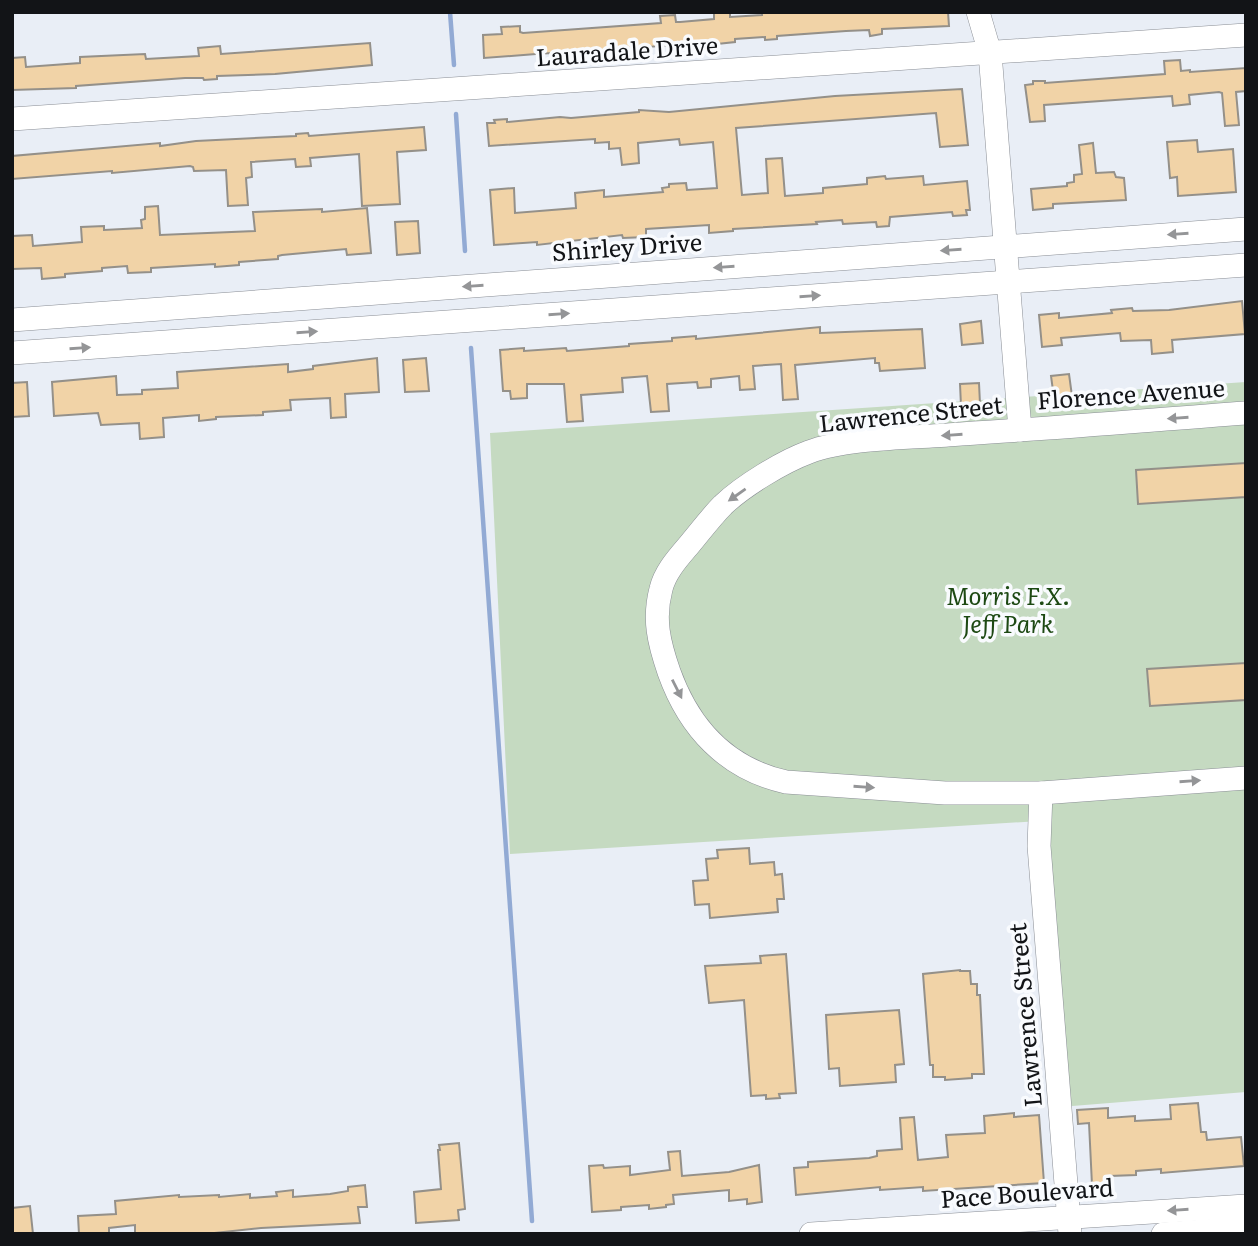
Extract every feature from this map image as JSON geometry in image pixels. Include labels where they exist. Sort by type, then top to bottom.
[{"type":"street","name":"Lawrence Street","points":[[978,12],[990,53],[1020,430],[878,440],[809,452],[763,476],[724,504],[671,566],[661,587],[656,620],[659,643],[672,680],[691,716],[712,744],[738,766],[786,782],[945,793],[1041,793],[1246,778]]},
{"type":"street","name":"Lauradale Drive","points":[[12,120],[1246,35]]},
{"type":"street","name":"Shirley Drive","points":[[12,320],[1246,229]]},
{"type":"street","points":[[12,353],[1246,265]]},
{"type":"street","points":[[526,282],[528,316]]},
{"type":"street","points":[[408,290],[410,324]]},
{"type":"street","name":"Florence Avenue","points":[[1020,430],[1246,413]]},
{"type":"street","name":"Lawrence Street","points":[[1041,793],[1039,846],[1069,1225]]},
{"type":"street","name":"Pace Boulevard","points":[[814,1234],[1069,1225],[1246,1206]]},
{"type":"street","points":[[1163,1234],[1246,1228]]},
{"type":"green space","name":"Morris F.X. Jeff Park","points":[[1246,382],[1246,1092],[1060,1107],[1040,821],[510,854],[490,433]]},
{"type":"building","points":[[714,12],[730,12],[730,17],[762,15],[762,12],[948,12],[949,26],[882,29],[882,34],[870,36],[869,30],[846,31],[777,36],[777,39],[765,40],[765,37],[735,39],[735,42],[708,45],[707,42],[484,58],[483,35],[502,34],[501,27],[520,26],[520,32],[523,33],[661,23],[660,16],[675,15],[676,22],[680,22],[714,19]]},
{"type":"building","points":[[370,43],[372,65],[275,74],[217,76],[217,79],[204,80],[185,78],[76,88],[12,90],[12,58],[25,57],[26,67],[80,63],[80,57],[145,54],[146,59],[199,56],[198,48],[220,46],[221,54]]},
{"type":"building","points":[[1180,60],[1181,71],[1246,68],[1246,91],[1236,92],[1239,125],[1225,126],[1222,93],[1219,92],[1189,95],[1190,104],[1173,106],[1172,96],[1044,105],[1045,121],[1030,122],[1025,85],[1033,84],[1033,81],[1045,83],[1165,74],[1164,61]]},
{"type":"building","points":[[962,89],[968,145],[940,147],[936,113],[736,128],[742,195],[768,193],[766,159],[782,158],[785,196],[823,193],[823,188],[867,184],[867,178],[923,176],[924,185],[967,181],[970,210],[966,210],[967,215],[953,216],[952,212],[890,217],[889,226],[877,227],[876,222],[843,224],[842,220],[709,233],[709,225],[646,229],[646,237],[623,238],[622,235],[537,245],[537,242],[494,245],[490,190],[514,188],[515,213],[576,208],[575,193],[604,190],[604,197],[663,192],[662,188],[669,187],[669,184],[686,183],[687,190],[717,188],[713,142],[680,145],[679,139],[638,143],[639,163],[622,165],[620,148],[609,149],[609,142],[595,143],[595,139],[489,146],[487,123],[495,123],[494,120],[507,119],[507,122],[571,118],[639,110],[669,112],[835,96]]},
{"type":"building","points":[[424,127],[426,150],[397,152],[400,204],[362,206],[359,154],[310,158],[311,166],[296,167],[295,159],[251,162],[252,177],[246,178],[248,205],[228,206],[226,170],[194,171],[190,166],[12,179],[12,156],[160,143],[160,146],[196,141]]},
{"type":"building","points":[[1197,140],[1198,152],[1233,149],[1236,192],[1178,196],[1177,177],[1170,178],[1167,142]]},
{"type":"building","points":[[1093,143],[1096,173],[1114,172],[1116,177],[1124,178],[1126,200],[1053,204],[1053,208],[1033,210],[1031,189],[1067,186],[1067,183],[1074,182],[1074,175],[1082,174],[1079,145]]},
{"type":"building","points":[[158,206],[160,235],[255,231],[253,212],[322,209],[322,212],[367,208],[371,253],[347,255],[346,249],[282,255],[278,256],[278,259],[239,262],[239,265],[151,268],[151,272],[128,273],[127,266],[42,279],[41,268],[12,269],[12,236],[32,235],[33,246],[82,242],[81,227],[104,226],[104,230],[142,228],[141,220],[145,219],[145,207]]},
{"type":"building","points":[[418,221],[420,253],[397,255],[395,222]]},
{"type":"building","points":[[1242,301],[1245,334],[1172,340],[1173,352],[1152,354],[1151,340],[1121,341],[1120,333],[1061,338],[1062,345],[1042,347],[1039,315],[1059,313],[1059,318],[1112,313],[1111,310],[1132,308],[1133,311],[1169,310]]},
{"type":"building","points":[[981,321],[983,343],[962,345],[960,324]]},
{"type":"building","points":[[820,327],[820,333],[922,329],[925,368],[880,371],[875,358],[795,365],[798,399],[783,400],[781,364],[753,366],[755,389],[740,390],[739,376],[711,379],[711,387],[698,388],[697,382],[667,384],[669,411],[651,412],[647,376],[622,378],[623,392],[581,395],[583,421],[567,422],[564,384],[527,384],[527,398],[511,399],[510,391],[503,391],[500,350],[566,348],[567,351],[672,341],[672,338],[696,336],[696,339]]},
{"type":"building","points":[[377,358],[379,392],[345,394],[346,417],[331,418],[330,398],[290,400],[291,410],[263,412],[263,415],[216,417],[199,421],[199,415],[163,418],[164,437],[140,439],[139,423],[101,425],[98,413],[54,416],[52,382],[116,376],[117,395],[142,394],[142,390],[178,388],[177,372],[288,364],[288,372]]},
{"type":"building","points":[[426,358],[429,391],[405,392],[403,360]]},
{"type":"building","points":[[1069,374],[1072,396],[1054,398],[1051,376]]},
{"type":"building","points":[[27,382],[29,416],[12,417],[12,383]]},
{"type":"building","points":[[979,383],[980,404],[961,406],[960,384]]},
{"type":"building","points":[[1246,463],[1246,497],[1138,504],[1136,470]]},
{"type":"building","points":[[1246,663],[1246,700],[1150,706],[1147,669]]},
{"type":"building","points":[[749,848],[750,864],[774,862],[775,875],[782,874],[784,899],[777,899],[778,912],[710,918],[709,904],[695,905],[693,881],[708,880],[706,859],[718,858],[717,850]]},
{"type":"building","points":[[786,954],[796,1093],[779,1094],[780,1098],[766,1099],[766,1095],[751,1096],[744,1000],[709,1003],[705,966],[761,963],[760,956]]},
{"type":"building","points":[[970,971],[971,984],[977,984],[977,995],[980,995],[984,1074],[972,1074],[972,1078],[945,1080],[945,1077],[933,1077],[933,1065],[930,1065],[923,974]]},
{"type":"building","points":[[899,1010],[904,1064],[895,1065],[896,1082],[840,1086],[839,1068],[829,1069],[826,1015]]},
{"type":"building","points":[[1198,1103],[1201,1132],[1206,1132],[1207,1140],[1241,1137],[1244,1166],[1161,1173],[1161,1169],[1136,1171],[1136,1175],[1110,1176],[1110,1184],[1092,1185],[1089,1123],[1078,1124],[1077,1110],[1108,1108],[1108,1118],[1135,1116],[1135,1121],[1171,1119],[1170,1105]]},
{"type":"building","points":[[1014,1113],[1014,1117],[1039,1115],[1044,1183],[923,1191],[923,1187],[880,1190],[880,1187],[796,1195],[794,1168],[808,1167],[808,1162],[869,1158],[877,1156],[877,1151],[902,1149],[900,1118],[914,1117],[918,1160],[948,1157],[946,1135],[985,1133],[984,1116]]},
{"type":"building","points":[[459,1143],[465,1209],[458,1210],[459,1220],[416,1223],[414,1192],[441,1189],[439,1145]]},
{"type":"building","points":[[680,1151],[682,1176],[729,1172],[759,1165],[762,1202],[747,1204],[747,1199],[729,1201],[729,1190],[673,1195],[674,1204],[666,1207],[649,1209],[649,1205],[592,1212],[589,1166],[630,1166],[630,1175],[670,1170],[668,1152]]},
{"type":"building","points":[[365,1185],[367,1207],[358,1207],[360,1223],[205,1234],[135,1234],[135,1225],[109,1228],[109,1234],[79,1234],[78,1216],[116,1214],[115,1201],[179,1195],[219,1197],[250,1194],[250,1198],[277,1196],[276,1192],[293,1190],[293,1197],[348,1191],[348,1187]]},
{"type":"building","points":[[30,1206],[33,1234],[12,1234],[12,1208]]},
{"type":"waterway","points":[[450,12],[454,65]]},
{"type":"waterway","points":[[456,114],[465,251]]},
{"type":"waterway","points":[[471,348],[532,1221]]}]
